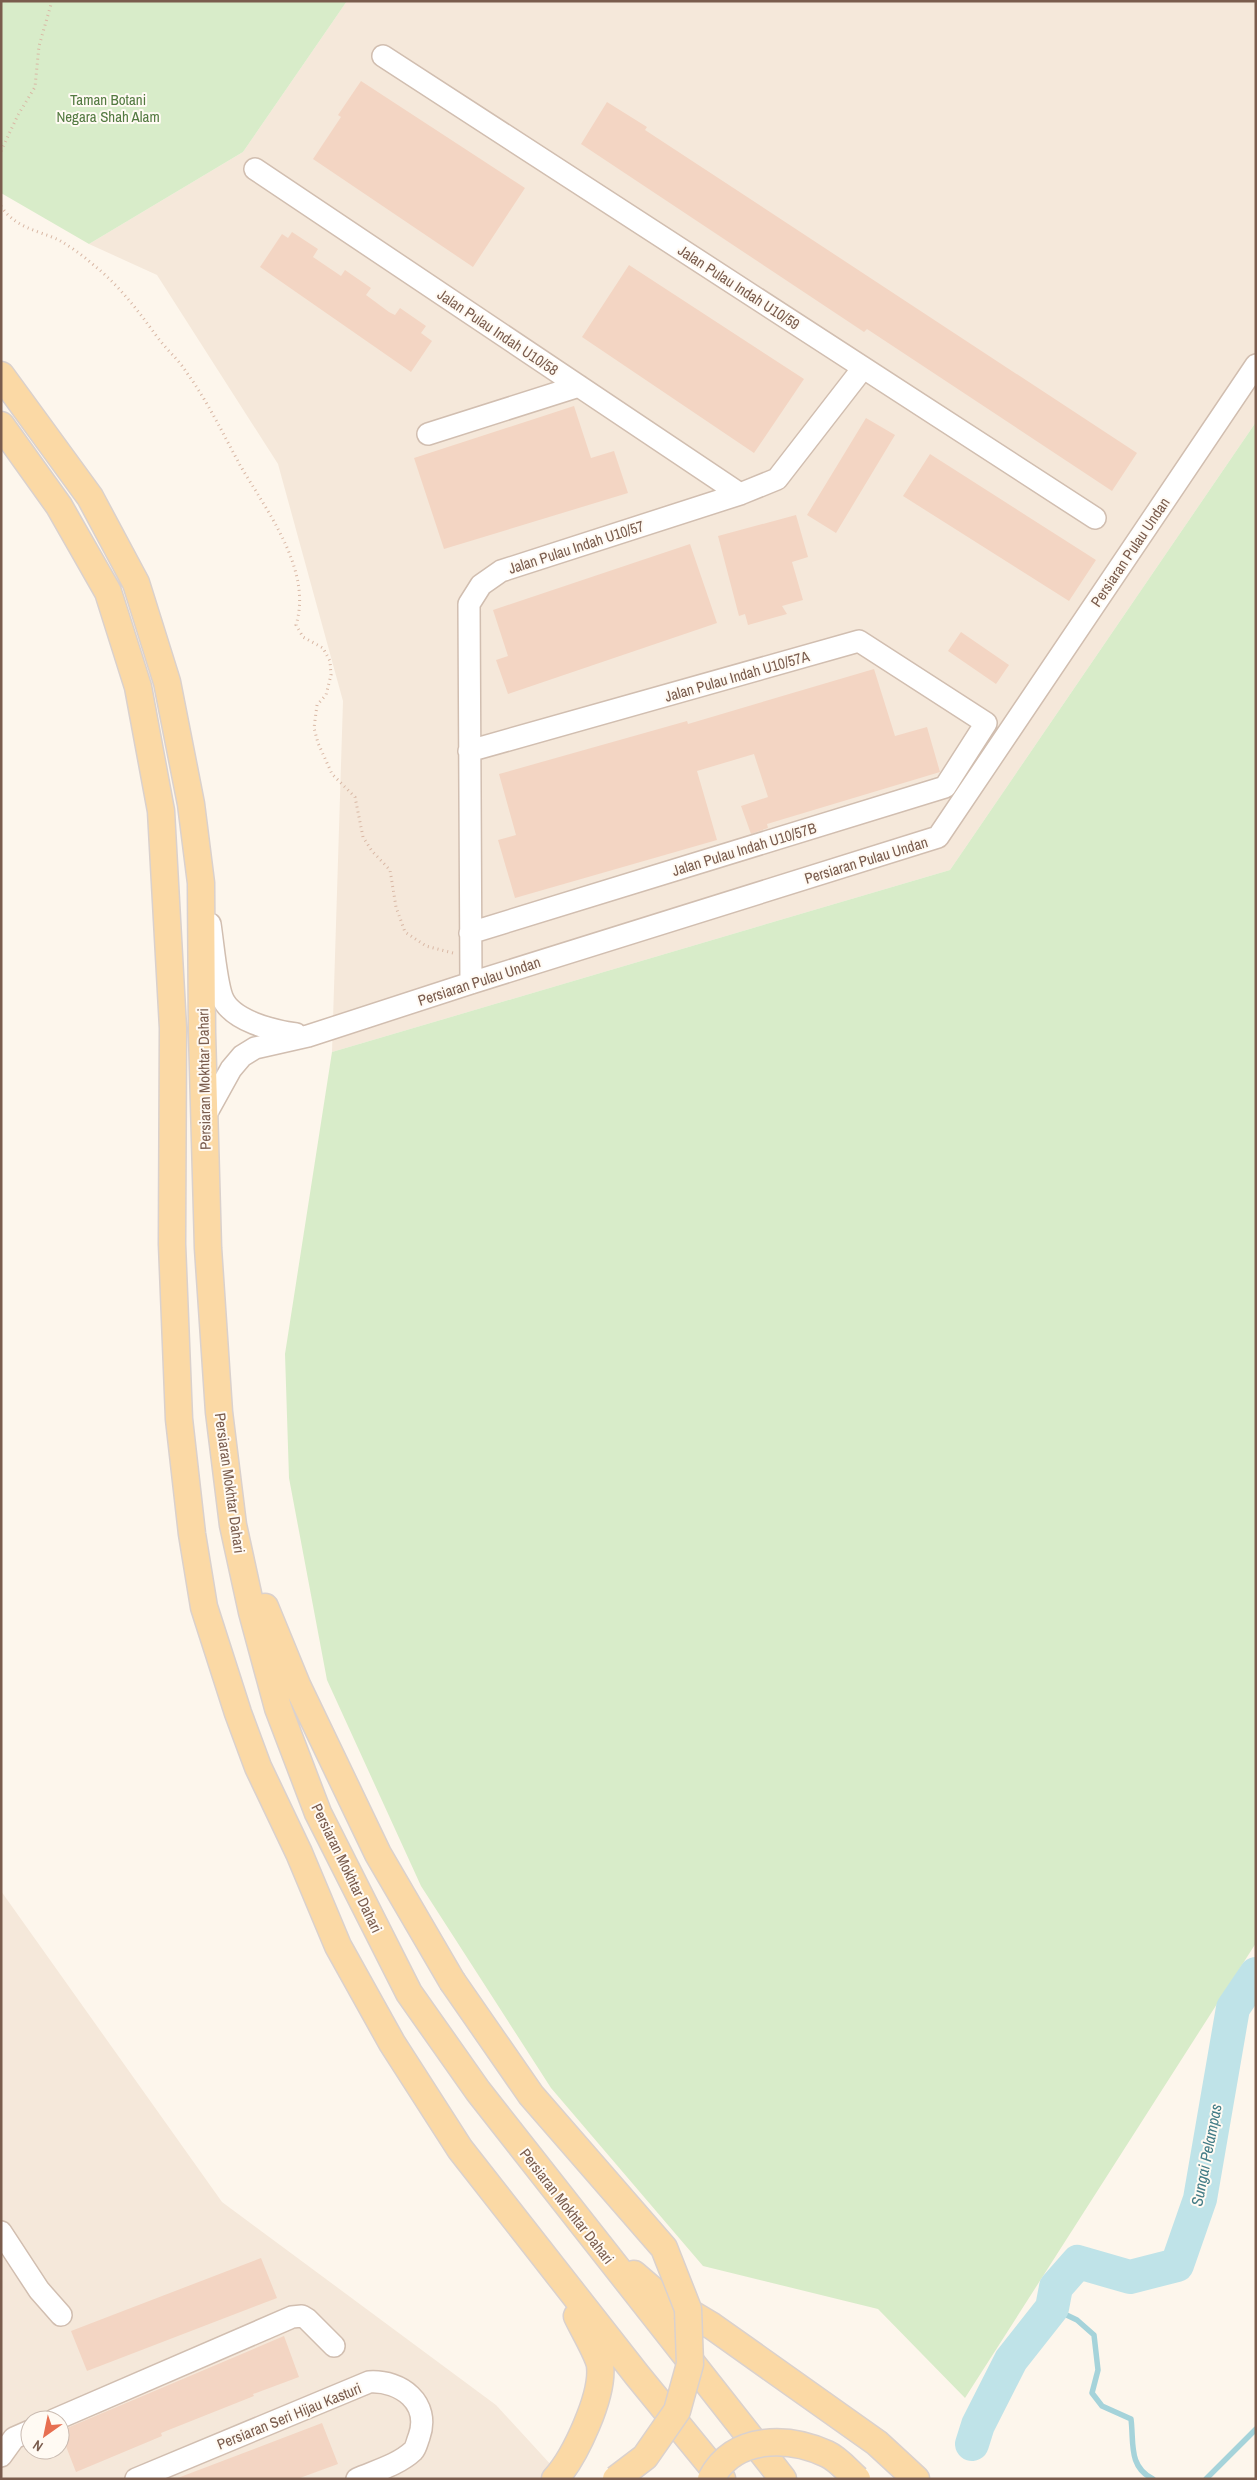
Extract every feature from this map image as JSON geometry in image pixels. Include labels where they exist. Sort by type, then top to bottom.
[{"type":"main road","name":"Persiaran Mokhtar Dahari","points":[[1,375],[90,498],[136,583],[168,682],[191,804],[201,883],[210,1277],[219,1412],[233,1525],[252,1612],[278,1708],[318,1813],[409,1993],[478,2091],[783,2479]]},
{"type":"main road","name":"Persiaran Mokhtar Dahari","points":[[1,425],[59,506],[108,592],[138,687],[161,811],[173,1028],[172,1244],[179,1418],[192,1534],[204,1607],[258,1768],[299,1853],[338,1946],[392,2043],[460,2149],[722,2479]]},
{"type":"main road","points":[[233,1525],[297,1685],[378,1854],[452,1981],[531,2095],[664,2248],[688,2309],[690,2364],[677,2411],[645,2457],[616,2479]]},
{"type":"main road","points":[[592,2238],[655,2292],[712,2326],[832,2410],[877,2443],[916,2479]]},
{"type":"main road","points":[[555,2479],[568,2464],[581,2439],[596,2398],[600,2365],[559,2276]]},
{"type":"main road","points":[[711,2479],[716,2468],[740,2449],[766,2441],[796,2444],[829,2455],[858,2479]]},
{"type":"street","name":"Jalan Pulau Indah U10/59","points":[[383,56],[1095,518]]},
{"type":"street","name":"Jalan Pulau Indah U10/58","points":[[256,169],[740,494]]},
{"type":"street","name":"Persiaran Pulau Undan","points":[[205,1116],[220,1084],[242,1056],[255,1048],[308,1036],[938,837],[1256,365]]},
{"type":"street","name":"Jalan Pulau Indah U10/57","points":[[471,983],[469,604],[481,585],[501,571],[740,494],[777,479],[863,368]]},
{"type":"street","points":[[428,434],[579,386]]},
{"type":"street","name":"Jalan Pulau Indah U10/57A","points":[[469,751],[859,641],[986,723]]},
{"type":"street","name":"Jalan Pulau Indah U10/57B","points":[[470,933],[945,787],[986,723]]},
{"type":"street","points":[[201,883],[222,998],[239,1015],[253,1023],[272,1030],[308,1036]]},
{"type":"street","points":[[1,2232],[39,2290],[61,2316]]},
{"type":"street","points":[[70,2413],[292,2317],[302,2316],[334,2346]]},
{"type":"street","name":"Persiaran Seri Hijau Kasturi","points":[[136,2479],[369,2382],[384,2381],[404,2390],[420,2406],[422,2429],[414,2450],[399,2461],[357,2479]]},
{"type":"street","points":[[1,2456],[14,2438],[20,2435]]},
{"type":"path","points":[[1,151],[18,115],[35,87],[40,46],[52,1]]},
{"type":"path","points":[[1,206],[7,215],[27,229],[59,240],[90,262],[131,300],[159,339],[187,372],[272,516],[290,555],[299,592],[299,616],[296,625],[303,637],[323,648],[330,661],[331,675],[326,695],[317,706],[314,728],[318,743],[332,774],[355,797],[363,837],[372,851],[390,870],[396,907],[405,932],[426,946],[444,952],[471,954]]},
{"type":"shaded area","points":[[347,1],[1256,1],[1256,422],[950,870],[332,1052],[343,701],[278,464],[157,275],[89,244],[243,152]]},
{"type":"shaded area","points":[[1,1891],[222,2202],[496,2405],[564,2479],[1,2479]]},
{"type":"green space","name":"Taman Botani Negara Shah Alam","points":[[1,1],[347,1],[243,152],[89,244],[1,193]]},
{"type":"green space","points":[[1256,422],[1256,1943],[965,2398],[878,2309],[703,2266],[551,2088],[421,1886],[327,1680],[289,1478],[285,1354],[332,1052],[950,870]]},
{"type":"building","points":[[361,81],[525,188],[473,267],[313,159],[341,117],[338,115]]},
{"type":"building","points":[[607,102],[647,127],[645,130],[1137,453],[1112,491],[867,329],[864,332],[581,144]]},
{"type":"building","points":[[292,232],[318,249],[313,257],[341,276],[345,270],[371,288],[366,295],[389,312],[395,315],[400,308],[426,326],[421,333],[432,341],[411,372],[260,267],[282,234],[288,238]]},
{"type":"building","points":[[629,265],[804,379],[754,453],[582,337]]},
{"type":"building","points":[[574,406],[591,458],[614,451],[628,493],[444,549],[414,458]]},
{"type":"building","points":[[866,418],[895,435],[836,533],[807,515]]},
{"type":"building","points":[[930,454],[1096,560],[1069,601],[903,496]]},
{"type":"building","points":[[796,515],[808,557],[792,562],[803,600],[782,606],[787,614],[748,625],[745,614],[739,616],[718,536]]},
{"type":"building","points":[[690,544],[717,623],[508,694],[496,660],[508,656],[493,610]]},
{"type":"building","points":[[961,632],[1009,665],[996,684],[948,651]]},
{"type":"building","points":[[874,669],[895,736],[927,727],[940,772],[767,824],[768,828],[751,834],[741,806],[768,797],[754,754],[697,771],[717,840],[515,898],[498,840],[516,835],[499,774],[687,721],[688,724]]},
{"type":"building","points":[[261,2258],[277,2298],[87,2371],[71,2331]]},
{"type":"building","points":[[284,2336],[299,2377],[253,2394],[254,2396],[161,2433],[162,2436],[76,2472],[70,2457],[70,2427]]},
{"type":"building","points":[[322,2423],[338,2464],[297,2479],[175,2479]]},
{"type":"waterway","name":"Sungai Pelampas","points":[[972,2444],[978,2425],[1011,2360],[1052,2308],[1056,2287],[1078,2262],[1130,2277],[1177,2265],[1200,2199],[1233,2008],[1256,1974]]},
{"type":"waterway","points":[[1052,2308],[1077,2320],[1094,2335],[1098,2370],[1092,2393],[1102,2406],[1131,2419],[1136,2461],[1139,2468],[1153,2479]]},
{"type":"waterway","points":[[1206,2479],[1256,2429]]}]
